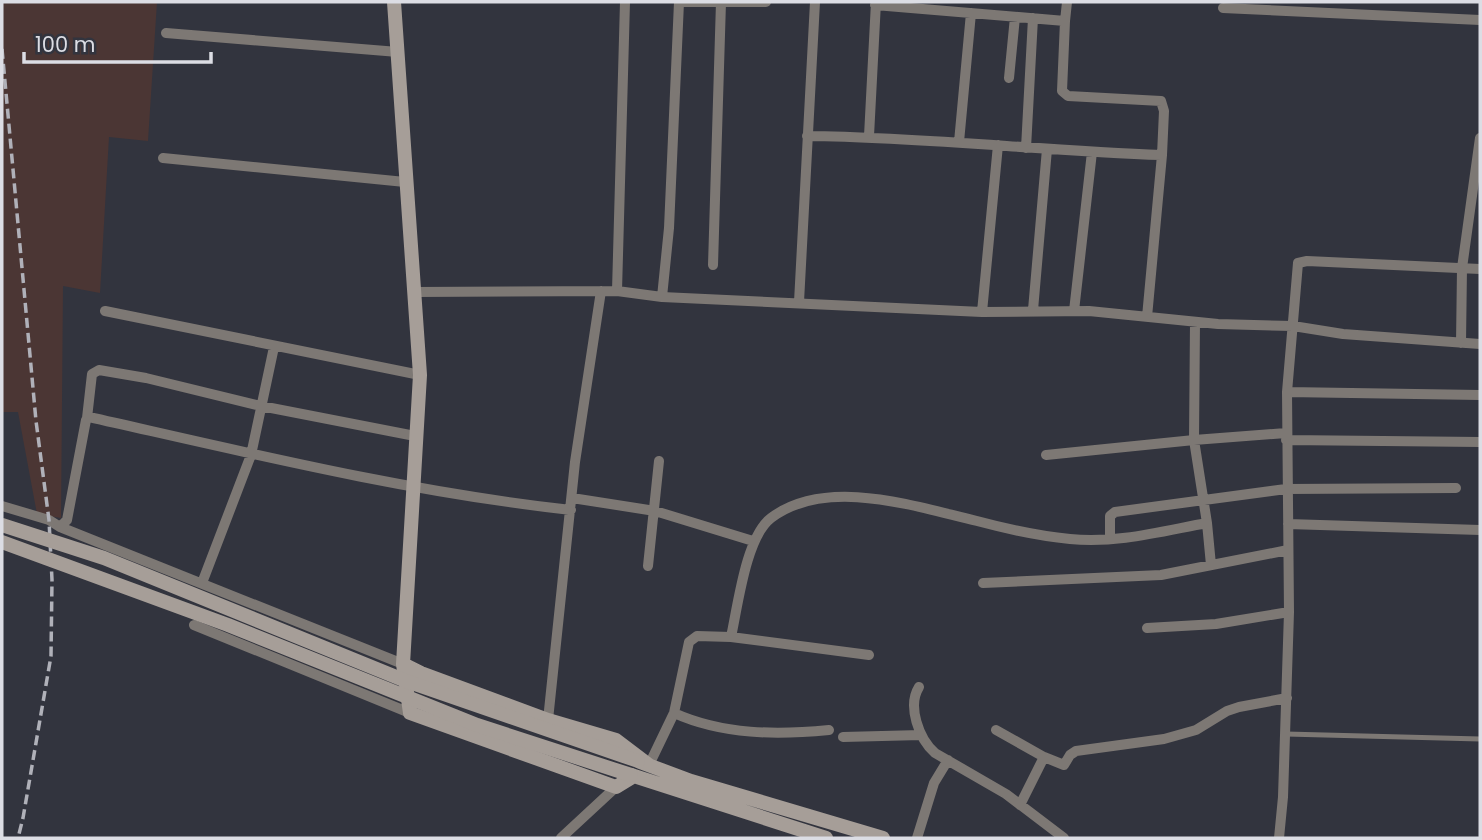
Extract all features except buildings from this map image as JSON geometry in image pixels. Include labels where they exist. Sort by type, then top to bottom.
[{"type":"main road","points":[[394,2],[420,375],[403,664],[410,713],[616,788],[632,776]]},
{"type":"main road","points":[[2,525],[104,558],[406,681],[691,781],[883,838]]},
{"type":"main road","points":[[2,542],[228,625],[477,724],[826,838]]},
{"type":"main road","points":[[403,664],[548,720],[615,740],[644,763]]},
{"type":"street","points":[[617,291],[625,2]]},
{"type":"street","points":[[662,297],[669,228],[678,2]]},
{"type":"street","points":[[685,2],[766,2]]},
{"type":"street","points":[[799,302],[815,2]]},
{"type":"street","points":[[1067,2],[1062,91],[1068,96],[1161,101],[1164,111],[1147,317]]},
{"type":"street","points":[[713,264],[721,3]]},
{"type":"street","points":[[869,136],[875,3],[1065,20]]},
{"type":"street","points":[[1223,8],[1342,8],[1480,20]]},
{"type":"street","points":[[959,142],[971,13]]},
{"type":"street","points":[[1009,78],[1015,17]]},
{"type":"street","points":[[1026,148],[1033,18]]},
{"type":"street","points":[[166,33],[398,52]]},
{"type":"street","points":[[807,136],[869,136],[1161,155]]},
{"type":"street","points":[[1461,344],[1462,268],[1480,138]]},
{"type":"street","points":[[982,312],[998,145]]},
{"type":"street","points":[[1033,310],[1047,149]]},
{"type":"street","points":[[1074,311],[1092,152]]},
{"type":"street","points":[[163,158],[405,182]]},
{"type":"street","points":[[1279,838],[1286,734],[1289,612],[1287,392],[1297,268],[1303,261],[1480,269]]},
{"type":"street","points":[[548,720],[575,462],[601,291]]},
{"type":"street","points":[[415,292],[617,291],[662,297],[982,312],[1074,311],[1195,322],[1293,326],[1343,334],[1480,344]]},
{"type":"street","points":[[104,311],[420,375]]},
{"type":"street","points":[[1195,322],[1194,440],[1211,565]]},
{"type":"street","points":[[202,583],[251,455],[274,347]]},
{"type":"street","points":[[61,527],[67,520],[87,418],[92,374],[99,370],[146,378],[261,406],[415,436]]},
{"type":"street","points":[[1287,392],[1480,395]]},
{"type":"street","points":[[87,418],[412,488],[506,503],[572,504],[655,511],[753,541]]},
{"type":"street","points":[[1046,455],[1194,440],[1286,436],[1480,442]]},
{"type":"street","points":[[648,566],[659,461]]},
{"type":"street","points":[[1110,539],[1112,514],[1286,489],[1456,488]]},
{"type":"street","points":[[731,637],[753,541],[769,519],[791,506],[822,498],[857,497],[901,503],[1028,533],[1073,540],[1110,539],[1207,523]]},
{"type":"street","points":[[2,506],[49,520],[403,664]]},
{"type":"street","points":[[1288,524],[1480,530]]},
{"type":"street","points":[[983,583],[1161,575],[1288,550]]},
{"type":"street","points":[[1147,628],[1216,624],[1289,612]]},
{"type":"street","points":[[194,625],[410,713]]},
{"type":"street","points":[[644,763],[674,713],[692,638],[702,635],[731,637],[869,655]]},
{"type":"street","points":[[919,687],[914,705],[921,735],[926,744],[985,781],[1064,838]]},
{"type":"street","points":[[996,730],[1064,765],[1076,751],[1164,739],[1196,730],[1227,711],[1239,707],[1287,698]]},
{"type":"street","points":[[674,713],[687,719],[751,733],[786,734],[829,730]]},
{"type":"street","points":[[843,737],[921,735]]},
{"type":"street","points":[[1020,805],[1044,757]]},
{"type":"street","points":[[917,838],[933,783],[948,760]]},
{"type":"street","points":[[561,838],[616,788]]},
{"type":"lane","points":[[1286,734],[1480,739]]},
{"type":"shaded area","points":[[2,2],[157,2],[148,141],[109,137],[100,293],[63,286],[61,518],[37,514],[18,412],[2,412]]},
{"type":"railway","points":[[2,49],[36,421],[49,520],[52,580],[51,656],[18,838]]}]
